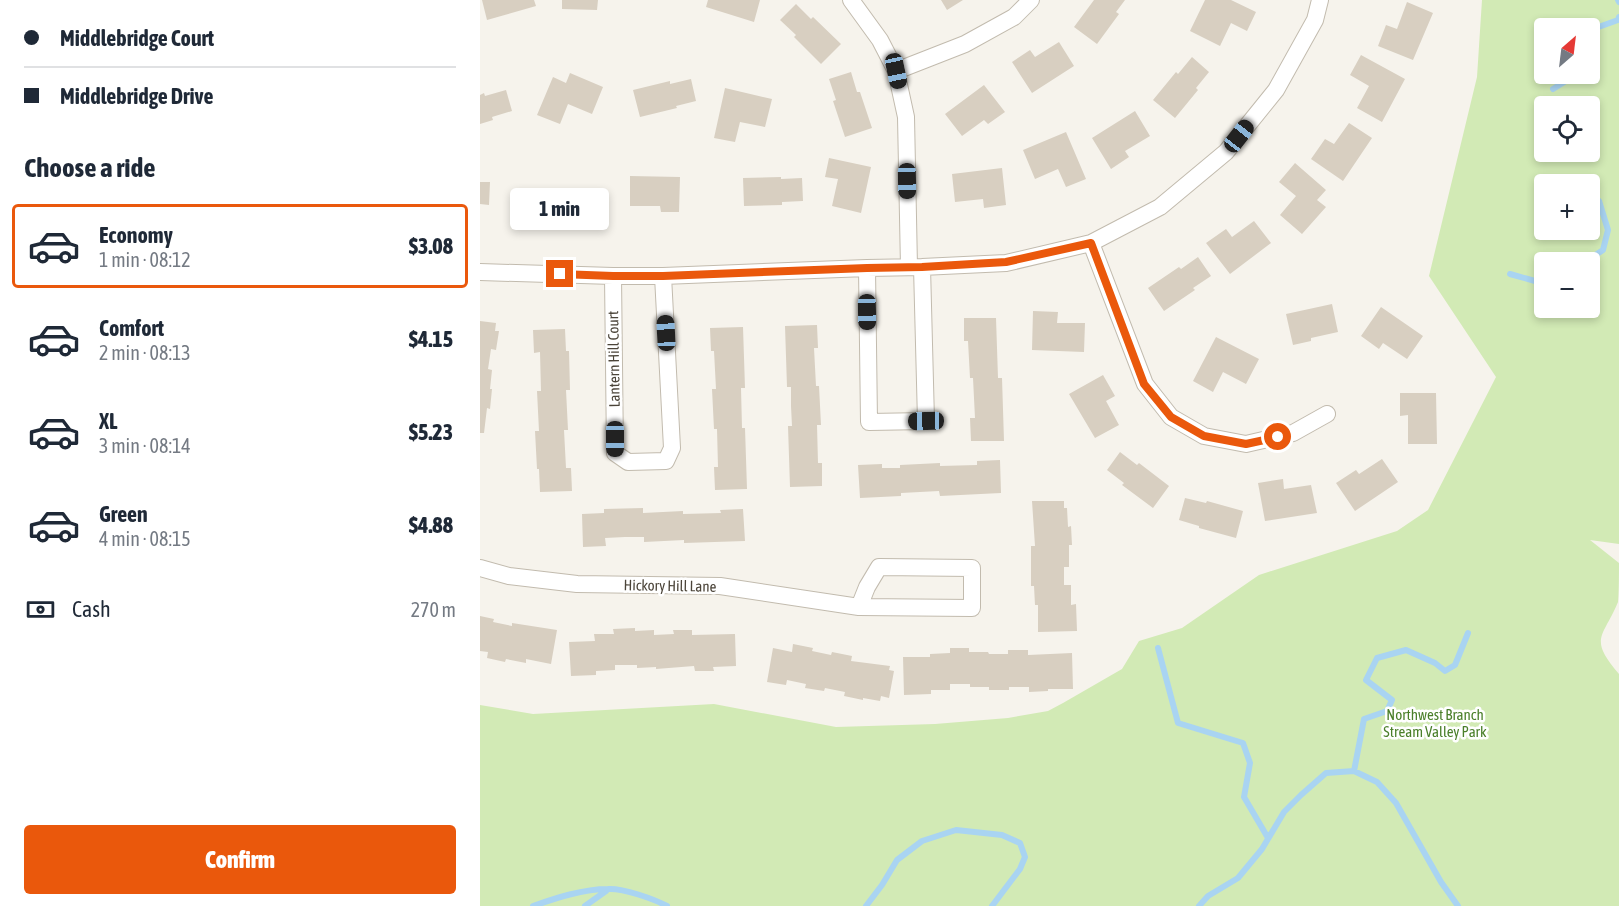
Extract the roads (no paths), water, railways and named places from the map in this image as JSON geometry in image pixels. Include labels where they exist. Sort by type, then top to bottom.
[{"type":"street","points":[[851,0],[880,40],[896,71],[906,117],[926,421],[869,423],[867,268]]},
{"type":"street","points":[[896,71],[965,44],[1014,17],[1032,0]]},
{"type":"street","points":[[480,272],[663,276],[915,267],[1006,262],[1091,243],[1160,207],[1226,152],[1276,90],[1315,20],[1320,0]]},
{"type":"street","points":[[1091,243],[1144,384],[1171,417],[1204,436],[1246,444],[1293,433],[1327,414]]},
{"type":"street","name":"Lantern Hill Court","points":[[613,276],[615,453],[628,462],[666,461],[672,448],[663,276]]},
{"type":"street","name":"Hickory Hill Lane","points":[[480,568],[509,576],[577,584],[720,586],[859,607],[972,609],[972,568],[879,567],[859,607]]},
{"type":"waterway","points":[[1600,26],[1618,20],[1619,17]]},
{"type":"waterway","points":[[1553,89],[1561,84]]},
{"type":"waterway","points":[[1600,204],[1608,230],[1603,250],[1600,252]]},
{"type":"waterway","points":[[1510,274],[1534,281]]},
{"type":"waterway","points":[[1354,771],[1364,719],[1387,711],[1392,700],[1366,680],[1377,658],[1406,650],[1435,663],[1445,671],[1455,665],[1468,633]]},
{"type":"waterway","points":[[1158,648],[1178,723],[1243,743],[1250,763],[1244,797],[1268,838]]},
{"type":"waterway","points":[[1199,906],[1208,896],[1238,878],[1262,849],[1284,812],[1326,773],[1354,771],[1377,782],[1396,803],[1441,882],[1458,906]]},
{"type":"waterway","points":[[866,906],[897,860],[922,841],[956,830],[1002,835],[1020,843],[1025,857],[1020,869],[992,906]]},
{"type":"waterway","points":[[533,906],[579,892],[599,889],[622,890],[667,906]]},
{"type":"waterway","points":[[585,906],[606,891]]},
{"type":"park label","name":"Northwest Branch Stream Valley Park","points":[[1435,724]]}]
